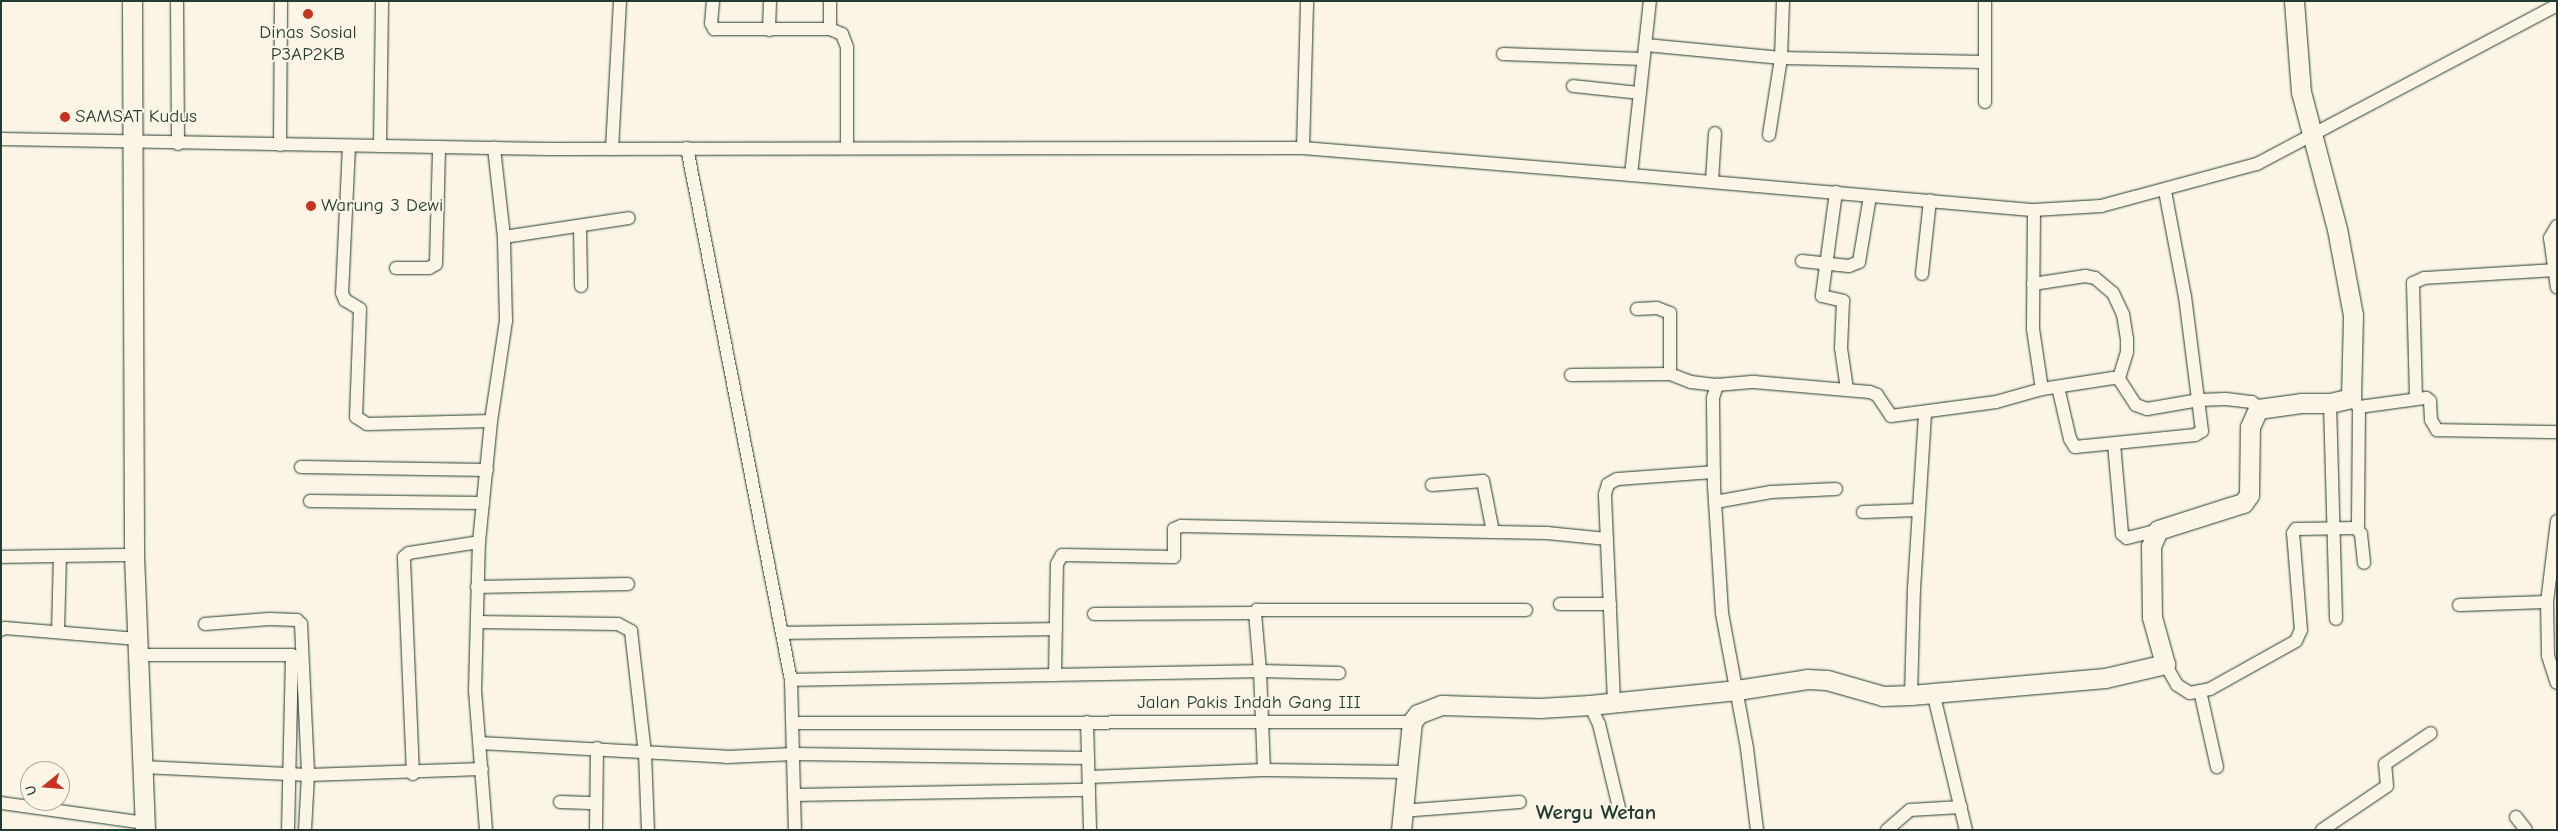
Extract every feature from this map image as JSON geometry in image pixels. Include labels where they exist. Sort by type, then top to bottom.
[{"type":"street","points":[[1,803],[145,826],[134,555],[132,1]]},
{"type":"street","points":[[174,144],[178,1]]},
{"type":"street","points":[[280,1],[280,145]]},
{"type":"street","points":[[380,146],[382,1]]},
{"type":"street","points":[[612,148],[620,1]]},
{"type":"street","points":[[713,1],[713,29],[830,29],[837,31],[846,39],[847,148]]},
{"type":"street","points":[[769,30],[770,1]]},
{"type":"street","points":[[830,1],[830,29]]},
{"type":"street","points":[[1304,148],[1308,1]]},
{"type":"street","points":[[1631,175],[1650,1]]},
{"type":"street","points":[[1769,135],[1781,58],[1783,1]]},
{"type":"street","points":[[1984,1],[1985,102]]},
{"type":"street","points":[[2294,1],[2297,64],[2311,133],[2337,230],[2353,315],[2358,530],[2364,563]]},
{"type":"street","points":[[1,139],[132,141],[174,144],[494,148],[1304,148],[1712,181],[2034,210],[2101,206],[2165,191],[2257,164],[2311,133],[2439,70],[2484,41],[2557,5]]},
{"type":"street","points":[[1646,45],[1781,58],[1985,62]]},
{"type":"street","points":[[1503,54],[1643,59]]},
{"type":"street","points":[[1573,86],[1640,92]]},
{"type":"street","points":[[1712,181],[1715,133]]},
{"type":"street","points":[[349,146],[342,293],[345,300],[360,309],[356,417],[367,424],[491,421]]},
{"type":"street","points":[[396,268],[429,268],[436,264],[439,147]]},
{"type":"street","points":[[486,830],[475,691],[477,587],[479,542],[491,421],[506,321],[504,237],[494,148]]},
{"type":"street","points":[[686,148],[791,680],[794,723],[795,830]]},
{"type":"street","points":[[2058,387],[2072,446],[2078,448],[2199,434],[2203,426],[2185,297],[2165,191]]},
{"type":"street","points":[[1836,192],[1822,296],[1843,301],[1841,348],[1847,389]]},
{"type":"street","points":[[1802,261],[1849,266],[1859,262],[1870,196]]},
{"type":"street","points":[[1922,274],[1930,200]]},
{"type":"street","points":[[2034,210],[2033,329],[2042,390]]},
{"type":"street","points":[[504,237],[629,218]]},
{"type":"street","points":[[580,226],[581,286]]},
{"type":"street","points":[[2557,226],[2550,238],[2557,288]]},
{"type":"street","points":[[2416,398],[2414,283],[2424,278],[2554,270]]},
{"type":"street","points":[[2033,284],[2085,276],[2096,278],[2113,293],[2123,314],[2127,339],[2127,352],[2119,379],[2130,399],[2147,409],[2159,409],[2199,400],[2252,402],[2258,409]]},
{"type":"street","points":[[1637,308],[1657,308],[1670,313],[1670,374]]},
{"type":"street","points":[[1572,375],[1670,374],[1691,382],[1717,385],[1754,382],[1847,389],[1877,395],[1886,413],[1891,416],[1925,414],[1996,402],[2058,387],[2119,379]]},
{"type":"street","points":[[1717,385],[1713,398],[1714,472],[1722,613],[1737,690],[1757,830]]},
{"type":"street","points":[[2258,409],[2301,402],[2330,403],[2416,398],[2430,401],[2431,420],[2437,430],[2557,432]]},
{"type":"street","points":[[2330,403],[2336,619]]},
{"type":"street","points":[[2114,444],[2122,534],[2127,538],[2230,508],[2249,495],[2250,427],[2258,409]]},
{"type":"street","points":[[1911,695],[1925,414]]},
{"type":"street","points":[[301,467],[487,470]]},
{"type":"street","points":[[1614,702],[1605,494],[1612,481],[1714,472]]},
{"type":"street","points":[[1432,485],[1482,480],[1493,532]]},
{"type":"street","points":[[1715,502],[1771,492],[1836,489]]},
{"type":"street","points":[[310,501],[483,503]]},
{"type":"street","points":[[1863,512],[1919,510]]},
{"type":"street","points":[[2557,522],[2546,602],[2548,656],[2557,683]]},
{"type":"street","points":[[1055,675],[1060,556],[1174,557],[1174,529],[1181,526],[1547,533],[1607,539]]},
{"type":"street","points":[[2158,530],[2151,546],[2152,617],[2165,664],[2177,684],[2190,693],[2210,689],[2296,641],[2301,622],[2293,533],[2296,529],[2334,527],[2358,530]]},
{"type":"street","points":[[414,774],[404,557],[409,553],[479,542]]},
{"type":"street","points":[[1,557],[134,555]]},
{"type":"street","points":[[58,632],[60,556]]},
{"type":"street","points":[[477,587],[628,584]]},
{"type":"street","points":[[2459,605],[2546,602]]},
{"type":"street","points":[[1560,604],[1610,604]]},
{"type":"street","points":[[1094,614],[1255,613],[1259,610],[1526,610]]},
{"type":"street","points":[[1255,613],[1264,720],[1264,770]]},
{"type":"street","points":[[206,624],[269,619],[297,620],[301,624],[298,774],[288,830]]},
{"type":"street","points":[[477,622],[618,624],[627,627],[634,638],[645,753],[648,830]]},
{"type":"street","points":[[782,633],[1056,629]]},
{"type":"street","points":[[1,630],[58,632],[138,647],[291,654],[294,662],[298,774],[305,830]]},
{"type":"street","points":[[1401,830],[1401,811],[1412,722],[1418,714],[1442,705],[1540,708],[1590,705],[1737,690],[1814,679],[1827,680],[1883,696],[1911,695],[2104,678],[2165,664]]},
{"type":"street","points":[[791,680],[1260,671],[1339,673]]},
{"type":"street","points":[[2200,691],[2217,767]]},
{"type":"street","points":[[1932,692],[1966,830]]},
{"type":"street","points":[[1590,705],[1599,724],[1620,812]]},
{"type":"street","name":"Jalan Pakis Indah Gang III","points":[[794,723],[1264,720],[1412,722]]},
{"type":"street","points":[[1087,722],[1090,830]]},
{"type":"street","points":[[2322,830],[2387,786],[2385,764],[2432,733]]},
{"type":"street","points":[[480,743],[597,748],[645,753],[727,757],[794,754],[1088,758]]},
{"type":"street","points":[[596,830],[597,748]]},
{"type":"street","points":[[143,767],[298,774],[414,774],[482,770]]},
{"type":"street","points":[[794,795],[1089,784],[1264,770],[1405,772]]},
{"type":"street","points":[[560,802],[596,803]]},
{"type":"street","points":[[1401,811],[1520,802]]},
{"type":"street","points":[[1887,830],[1910,810],[1960,807]]},
{"type":"street","points":[[2516,817],[2526,830]]},
{"type":"place","name":"Dinas Sosial P3AP2KB","points":[[308,14]]},
{"type":"place","name":"SAMSAT Kudus","points":[[65,117]]},
{"type":"place","name":"Warung 3 Dewi","points":[[311,206]]},
{"type":"district","name":"Wergu Wetan","points":[[1596,812]]}]
